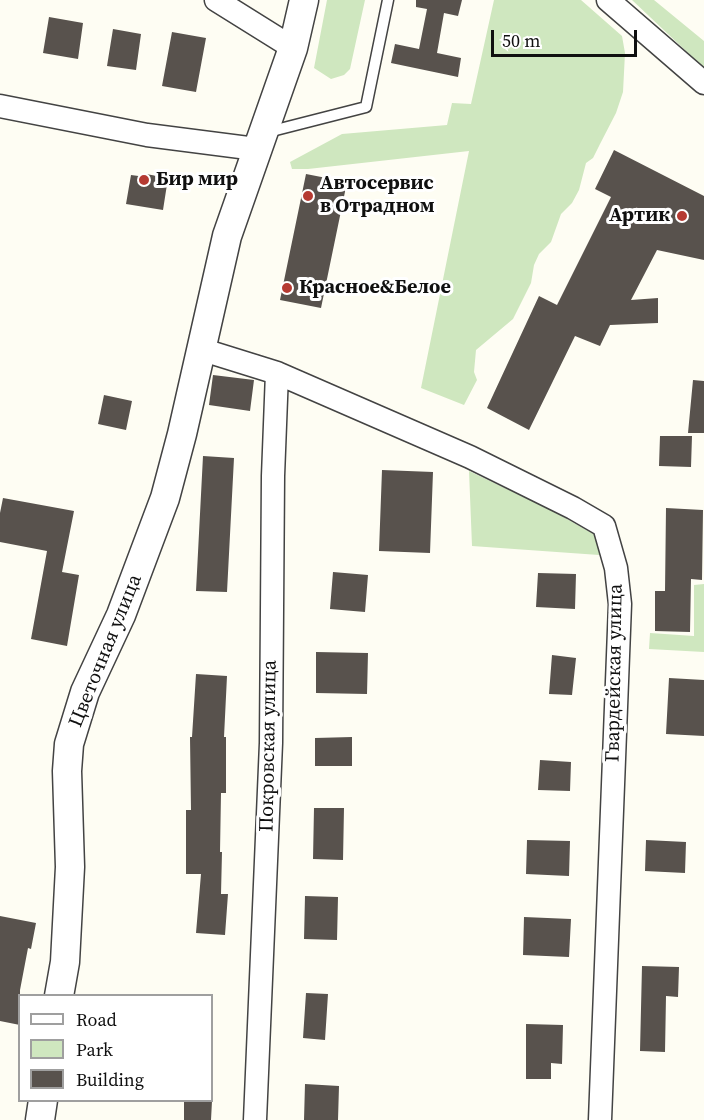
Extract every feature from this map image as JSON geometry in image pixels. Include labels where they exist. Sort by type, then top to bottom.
[{"type":"street","points":[[216,0],[292,48]]},
{"type":"street","name":"Цветочная улица","points":[[59,994],[64,962],[70,867],[66,771],[69,744],[85,692],[121,615],[165,498],[182,434],[227,236],[292,48],[304,0]]},
{"type":"street","points":[[608,0],[704,83]]},
{"type":"street","points":[[0,106],[147,135],[259,141]]},
{"type":"street","name":"Гвардейская улица","points":[[200,349],[277,373],[470,457],[573,508],[604,526],[616,568],[620,604],[600,1120]]},
{"type":"street","name":"Покровская улица","points":[[255,1120],[271,743],[273,476],[277,373]]},
{"type":"street","points":[[40,1120],[43,1102]]},
{"type":"lane","points":[[259,141],[366,107],[388,0]]},
{"type":"green space","points":[[327,0],[365,0],[350,69],[344,75],[331,79],[314,68]]},
{"type":"green space","points":[[494,0],[581,0],[622,36],[625,53],[623,92],[616,113],[593,158],[586,163],[579,190],[572,203],[561,214],[551,242],[539,254],[534,265],[531,283],[513,319],[476,350],[474,372],[477,380],[464,405],[421,388],[469,151],[308,169],[292,169],[290,162],[342,134],[447,125],[452,103],[471,104]]},
{"type":"green space","points":[[632,0],[654,0],[704,41],[704,68]]},
{"type":"green space","points":[[469,471],[553,511],[602,539],[599,555],[472,546]]},
{"type":"green space","points":[[704,584],[704,652],[649,649],[650,633],[694,636],[694,585]]},
{"type":"building","points":[[416,0],[462,0],[458,16],[444,13],[437,53],[461,58],[458,77],[391,63],[395,44],[419,49],[427,9],[416,7]]},
{"type":"building","points":[[49,17],[83,23],[78,59],[43,53]]},
{"type":"building","points":[[113,29],[141,34],[136,70],[107,66]]},
{"type":"building","points":[[172,32],[206,38],[196,92],[162,86]]},
{"type":"building","points":[[614,150],[704,196],[704,260],[657,250],[631,300],[658,298],[658,323],[610,325],[600,346],[575,336],[529,430],[487,408],[539,296],[557,305],[611,197],[595,189]]},
{"type":"building","points":[[146,174],[168,178],[163,210],[126,204],[131,175],[146,177]]},
{"type":"building","points":[[306,174],[347,182],[321,308],[280,300]]},
{"type":"building","points":[[213,375],[254,380],[250,411],[209,405]]},
{"type":"building","points":[[693,380],[704,381],[704,433],[688,433]]},
{"type":"building","points":[[104,395],[132,401],[126,430],[98,424]]},
{"type":"building","points":[[660,436],[692,436],[691,467],[659,466]]},
{"type":"building","points":[[203,456],[234,458],[227,592],[196,591]]},
{"type":"building","points":[[382,470],[433,472],[430,553],[379,551]]},
{"type":"building","points":[[3,498],[74,511],[62,572],[79,575],[67,646],[31,639],[47,551],[0,542],[0,513]]},
{"type":"building","points":[[666,508],[703,510],[702,580],[691,579],[690,632],[655,631],[655,591],[665,591]]},
{"type":"building","points":[[333,572],[368,575],[365,612],[330,609]]},
{"type":"building","points":[[538,573],[576,574],[575,609],[536,607]]},
{"type":"building","points":[[316,652],[368,653],[367,694],[316,693]]},
{"type":"building","points":[[552,655],[576,658],[572,695],[549,694]]},
{"type":"building","points":[[196,674],[227,676],[224,737],[226,737],[226,793],[221,793],[220,852],[222,852],[221,894],[228,894],[225,935],[196,933],[201,874],[186,874],[186,810],[191,810],[190,737],[192,737]]},
{"type":"building","points":[[669,678],[704,680],[704,736],[666,734]]},
{"type":"building","points":[[352,737],[352,766],[315,766],[315,738]]},
{"type":"building","points":[[540,760],[571,762],[570,791],[538,790]]},
{"type":"building","points":[[314,808],[344,808],[343,860],[313,859]]},
{"type":"building","points":[[527,840],[570,841],[569,876],[526,874]]},
{"type":"building","points":[[646,840],[686,842],[685,873],[645,871]]},
{"type":"building","points":[[305,896],[338,897],[337,940],[304,939]]},
{"type":"building","points":[[0,916],[36,923],[31,949],[28,948],[20,994],[18,994],[18,1025],[0,1021]]},
{"type":"building","points":[[524,917],[571,919],[569,957],[523,955]]},
{"type":"building","points":[[642,966],[679,967],[678,997],[666,996],[665,1052],[640,1051]]},
{"type":"building","points":[[306,993],[328,994],[325,1040],[303,1038]]},
{"type":"building","points":[[526,1024],[563,1025],[562,1064],[551,1063],[551,1079],[526,1079]]},
{"type":"building","points":[[305,1084],[339,1086],[338,1120],[304,1120]]},
{"type":"building","points":[[184,1102],[212,1102],[211,1120],[184,1120]]},
{"type":"place","name":"Бир мир","points":[[144,180]]},
{"type":"place","name":"Автосервис в Отрадном","points":[[308,196]]},
{"type":"place","name":"Артик","points":[[682,216]]},
{"type":"place","name":"Красное&Белое","points":[[287,288]]}]
